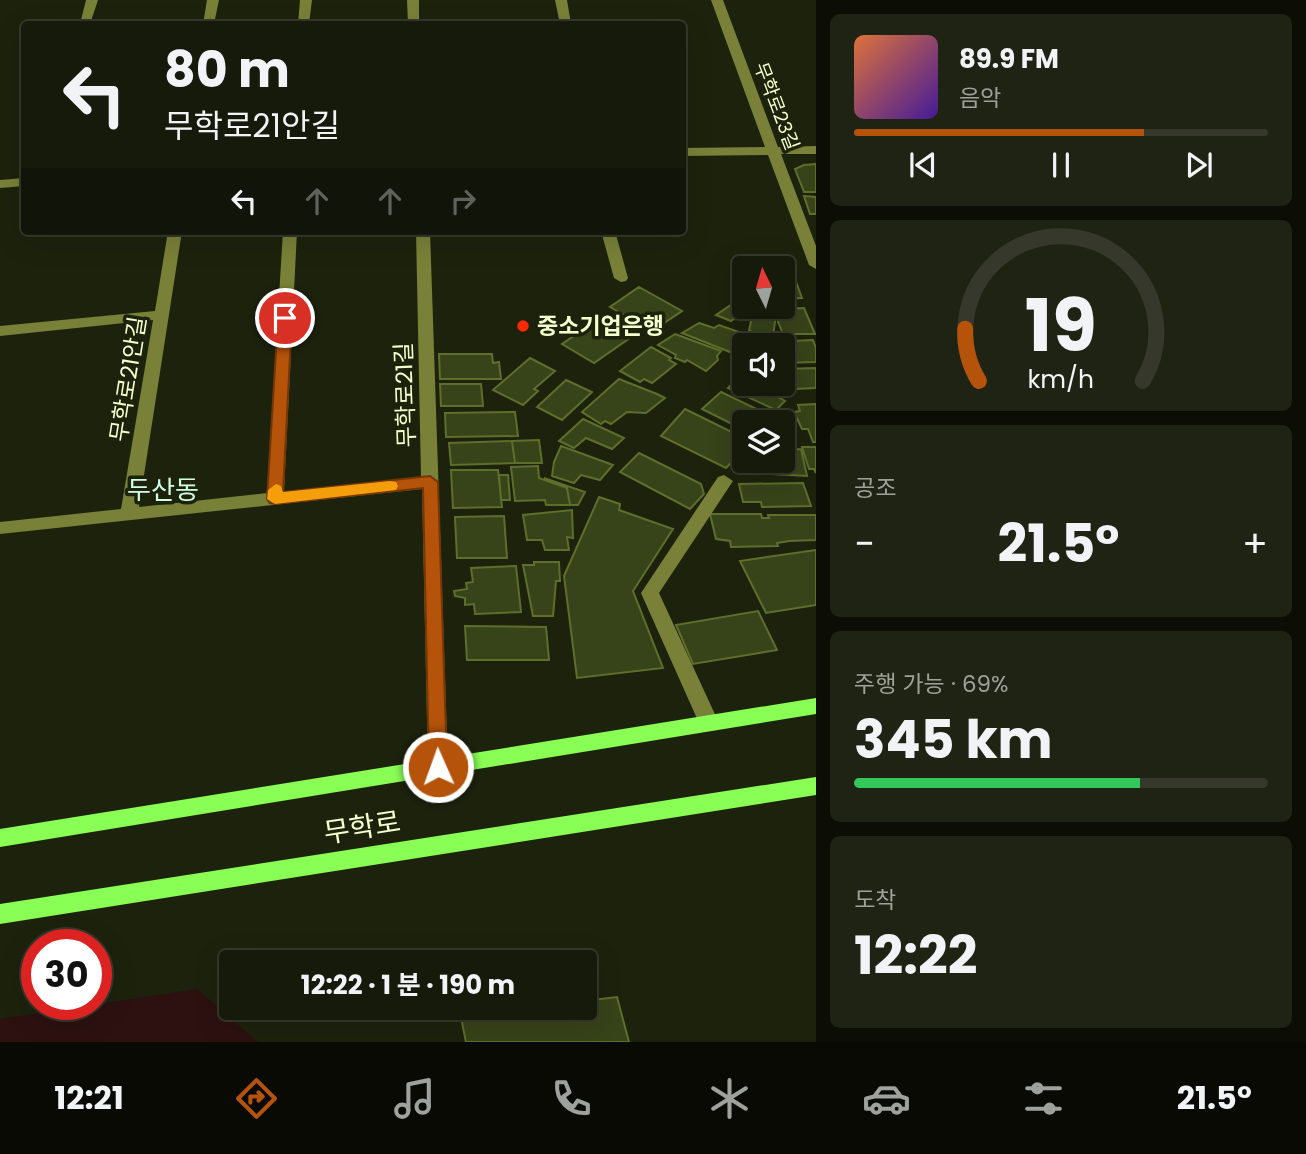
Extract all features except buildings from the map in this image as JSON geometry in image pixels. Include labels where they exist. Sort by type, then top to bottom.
[{"type":"main road","name":"무학로","points":[[0,838],[816,706]]},
{"type":"main road","name":"무학로","points":[[0,914],[816,786]]},
{"type":"street","points":[[86,21],[92,0]]},
{"type":"street","points":[[210,21],[213,0]]},
{"type":"street","points":[[304,21],[306,0]]},
{"type":"street","points":[[413,0],[414,21]]},
{"type":"street","points":[[561,0],[565,21]]},
{"type":"street","name":"무학로23길","points":[[717,0],[816,265]]},
{"type":"street","points":[[686,152],[816,150]]},
{"type":"street","points":[[0,184],[21,182]]},
{"type":"street","name":"무학로21안길","points":[[129,514],[174,235]]},
{"type":"street","points":[[275,499],[290,235]]},
{"type":"street","name":"무학로21길","points":[[423,235],[438,767]]},
{"type":"street","points":[[609,235],[621,278]]},
{"type":"street","points":[[0,331],[161,314]]},
{"type":"street","points":[[709,723],[650,593],[724,481]]},
{"type":"street","points":[[0,528],[430,482]]},
{"type":"shaded area","points":[[197,989],[219,1008],[219,1020],[233,1020],[258,1042],[0,1042],[0,1019],[21,1016],[21,1020],[112,1020],[112,1002]]},
{"type":"slow traffic","points":[[276,490],[275,499],[390,486]]},
{"type":"place","name":"중소기업은행","points":[[523,326]]},
{"type":"district","name":"두산동","points":[[163,490]]},
{"type":"route","points":[[285,318],[275,499],[430,482],[438,767]]}]
